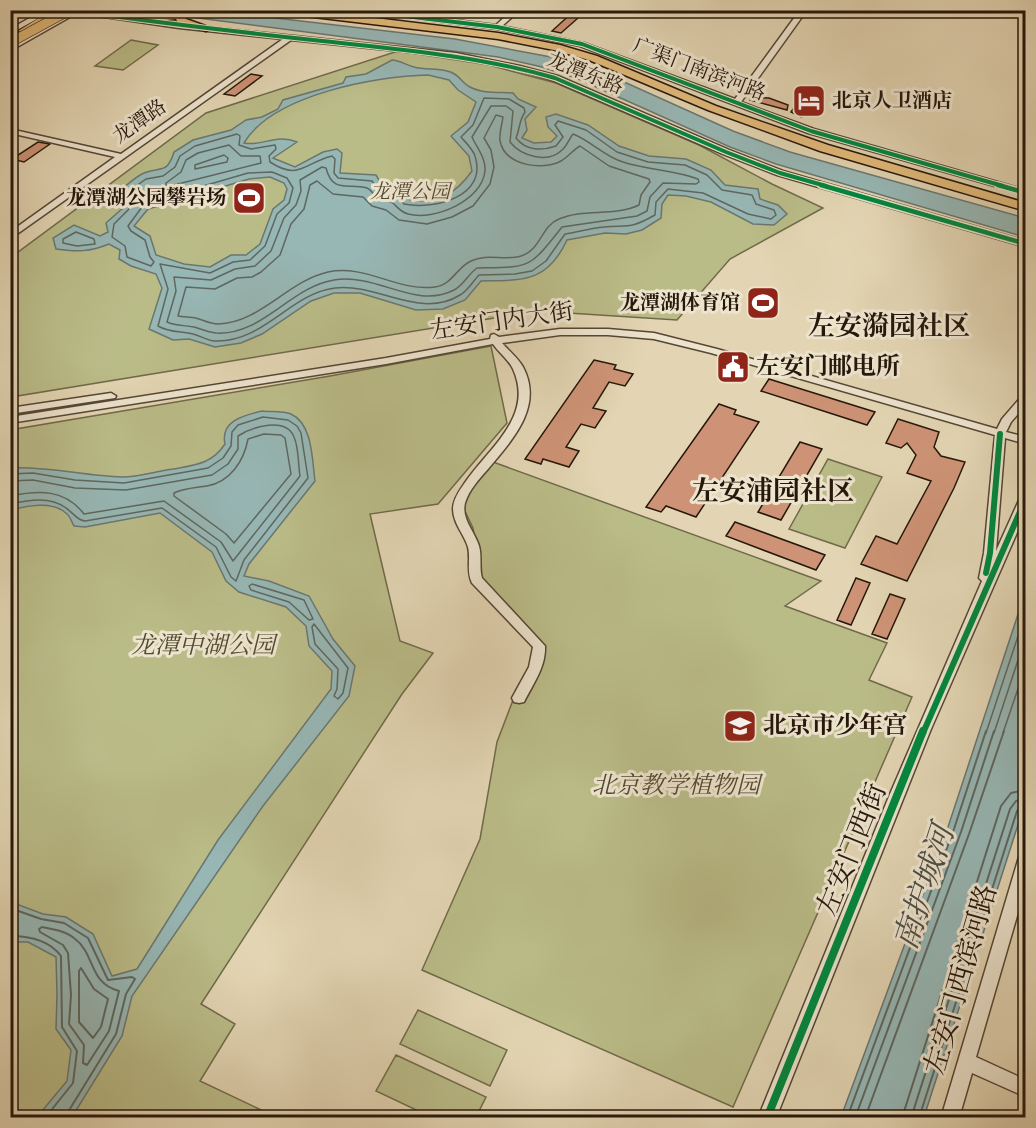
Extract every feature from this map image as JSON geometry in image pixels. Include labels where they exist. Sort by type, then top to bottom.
[{"type":"highway","points":[[98,10],[159,20],[181,13]]},
{"type":"highway","points":[[106,10],[157,18],[181,13]]},
{"type":"highway","points":[[280,10],[475,33],[556,47],[593,58],[712,108],[798,140],[886,168],[1026,207]]},
{"type":"highway","points":[[317,10],[391,15]]},
{"type":"highway","points":[[181,13],[182,21],[206,28]]},
{"type":"highway","points":[[356,13],[501,32],[561,43],[600,55],[779,126],[859,153],[1023,198]]},
{"type":"highway","points":[[811,130],[859,153]]},
{"type":"main road","points":[[11,41],[71,11]]},
{"type":"street","points":[[11,41],[50,10]]},
{"type":"street","points":[[497,27],[517,10]]},
{"type":"street","points":[[736,103],[804,10]]},
{"type":"street","name":"龙潭东路","points":[[71,11],[456,55],[547,75],[726,152],[780,172],[1026,244]]},
{"type":"street","name":"广渠门南滨河路","points":[[391,15],[541,34],[590,47],[811,130],[1023,198]]},
{"type":"street","name":"龙潭路","points":[[10,236],[290,37]]},
{"type":"street","points":[[10,131],[120,156]]},
{"type":"street","name":"左安门内大街","points":[[10,411],[494,339],[560,332],[608,332],[654,336],[734,356],[1026,441]]},
{"type":"street","points":[[494,339],[499,349],[519,369],[523,410],[511,436],[478,472],[465,491],[459,507],[476,556],[473,573],[476,580],[539,646],[540,655],[536,666],[519,698]]},
{"type":"street","name":"左安门内大街","points":[[10,420],[386,361],[494,339]]},
{"type":"street","points":[[1001,432],[1026,398]]},
{"type":"street","name":"左安门内大街","points":[[1001,432],[1026,435]]},
{"type":"street","name":"左安门西街","points":[[980,600],[990,553],[1001,432]]},
{"type":"street","name":"左安门西街","points":[[767,1118],[980,600],[1026,498]]},
{"type":"street","name":"左安门西滨河路","points":[[950,1118],[1026,857]]},
{"type":"street","points":[[967,1062],[1026,1089]]},
{"type":"green space","points":[[131,40],[158,45],[123,70],[95,66]]},
{"type":"green space","name":"龙潭公园","points":[[398,51],[489,65],[556,83],[699,145],[823,208],[730,259],[677,320],[537,311],[11,397],[10,258],[206,113]]},
{"type":"green space","name":"龙潭中湖公园","points":[[491,346],[507,423],[438,504],[370,514],[400,641],[433,653],[402,694],[201,1004],[235,1024],[200,1081],[276,1117],[11,1117],[10,430],[330,376]]},
{"type":"green space","points":[[828,459],[882,477],[845,548],[789,529]]},
{"type":"green space","name":"北京教学植物园","points":[[493,462],[821,581],[785,606],[887,643],[869,680],[912,697],[733,1107],[422,970],[480,839],[497,742],[513,700],[543,650],[540,640],[482,580],[473,528],[463,507],[469,492]]},
{"type":"green space","points":[[418,1010],[507,1050],[490,1086],[400,1044]]},
{"type":"green space","points":[[396,1055],[486,1097],[476,1117],[431,1117],[376,1091]]},
{"type":"water","points":[[144,11],[215,11],[455,39],[551,57],[602,72],[733,131],[790,152],[1025,218],[1025,237],[776,164],[730,147],[576,78],[542,67],[498,57]]},
{"type":"water","points":[[392,60],[418,68],[451,72],[475,89],[486,92],[513,93],[518,99],[536,107],[525,119],[527,130],[522,138],[534,143],[551,142],[557,136],[548,127],[546,117],[556,114],[588,125],[619,146],[649,156],[686,159],[711,170],[725,185],[758,189],[760,199],[778,205],[787,214],[774,225],[753,224],[711,202],[686,196],[668,195],[662,204],[661,218],[642,230],[626,234],[605,233],[567,240],[559,254],[542,272],[521,279],[481,281],[465,300],[443,309],[416,310],[360,293],[334,293],[311,301],[262,334],[241,343],[215,347],[189,339],[173,340],[149,329],[162,288],[156,274],[131,266],[119,259],[120,250],[109,244],[83,251],[56,249],[53,238],[74,225],[100,236],[108,232],[106,223],[124,207],[119,191],[141,175],[166,167],[174,152],[193,140],[231,130],[246,120],[262,117],[278,109],[283,100],[343,83],[346,77],[366,74]],"holes":[[[428,75],[449,80],[458,90],[476,102],[468,122],[451,136],[469,156],[472,171],[452,192],[436,199],[427,201],[406,199],[404,190],[383,187],[376,175],[340,173],[342,153],[337,149],[323,152],[295,167],[273,158],[297,142],[276,139],[251,144],[244,143],[258,126],[277,112],[327,91],[381,79]],[[270,177],[284,183],[287,189],[284,200],[273,209],[260,244],[246,255],[231,255],[210,267],[184,264],[156,255],[150,236],[134,226],[148,209],[249,179]]]},
{"type":"water","points":[[262,411],[291,414],[304,426],[312,453],[315,481],[249,564],[244,576],[269,581],[309,596],[333,639],[355,666],[349,696],[263,806],[132,996],[122,1036],[72,1117],[37,1117],[67,1081],[71,1050],[56,1029],[56,957],[28,942],[11,942],[11,902],[43,914],[66,917],[93,934],[112,976],[137,969],[218,840],[331,689],[332,671],[309,646],[306,626],[286,607],[239,592],[226,581],[212,552],[160,513],[85,527],[74,526],[68,515],[55,507],[40,505],[11,510],[11,468],[39,468],[122,477],[196,465],[209,460],[220,451],[225,444],[226,430],[235,420]]},
{"type":"water","name":"南护城河","points":[[1025,593],[1025,803],[924,1117],[841,1117],[948,827]]},
{"type":"building","points":[[575,10],[587,10],[561,33],[552,31]]},
{"type":"building","points":[[251,74],[262,76],[235,96],[224,94]]},
{"type":"building","name":"北京人卫酒店","points":[[811,88],[819,90],[819,104],[808,115],[801,117],[791,112],[800,99]]},
{"type":"building","points":[[750,97],[769,98],[788,105],[787,110],[750,100]]},
{"type":"building","points":[[38,142],[50,144],[24,162],[12,159]]},
{"type":"building","points":[[594,360],[616,365],[614,369],[633,374],[625,386],[609,382],[593,408],[606,411],[595,428],[581,424],[566,447],[579,451],[569,467],[543,459],[541,464],[525,459]]},
{"type":"building","points":[[769,379],[875,412],[867,425],[761,391]]},
{"type":"building","points":[[719,404],[736,410],[734,414],[759,422],[696,517],[666,506],[661,512],[646,507]]},
{"type":"building","points":[[898,419],[939,432],[934,447],[941,456],[965,462],[907,581],[861,564],[876,536],[897,544],[931,481],[907,473],[916,455],[907,443],[901,448],[886,443]]},
{"type":"building","points":[[800,442],[822,449],[781,520],[758,512]]},
{"type":"building","points":[[735,522],[825,555],[816,570],[726,536]]},
{"type":"building","points":[[856,578],[870,583],[851,625],[837,620]]},
{"type":"building","points":[[890,594],[905,599],[887,639],[872,634]]},
{"type":"railway","points":[[1021,1118],[1026,1100]]},
{"type":"cycle path","points":[[69,10],[179,26],[456,55],[520,68],[555,78],[780,173],[1026,244]]},
{"type":"cycle path","points":[[354,10],[497,27],[582,44],[811,131],[1026,193]]},
{"type":"cycle path","points":[[986,573],[990,553],[1000,434]]},
{"type":"cycle path","points":[[767,1118],[924,729],[1026,498]]},
{"type":"place","name":"北京人卫酒店","points":[[809,101]]},
{"type":"place","name":"龙潭湖公园攀岩场","points":[[249,198]]},
{"type":"place","name":"龙潭湖体育馆","points":[[763,303]]},
{"type":"place","name":"左安门邮电所","points":[[733,367]]},
{"type":"place","name":"北京市少年宫","points":[[740,726]]},
{"type":"district","name":"左安漪园社区","points":[[889,328]]},
{"type":"district","name":"左安浦园社区","points":[[773,493]]}]
